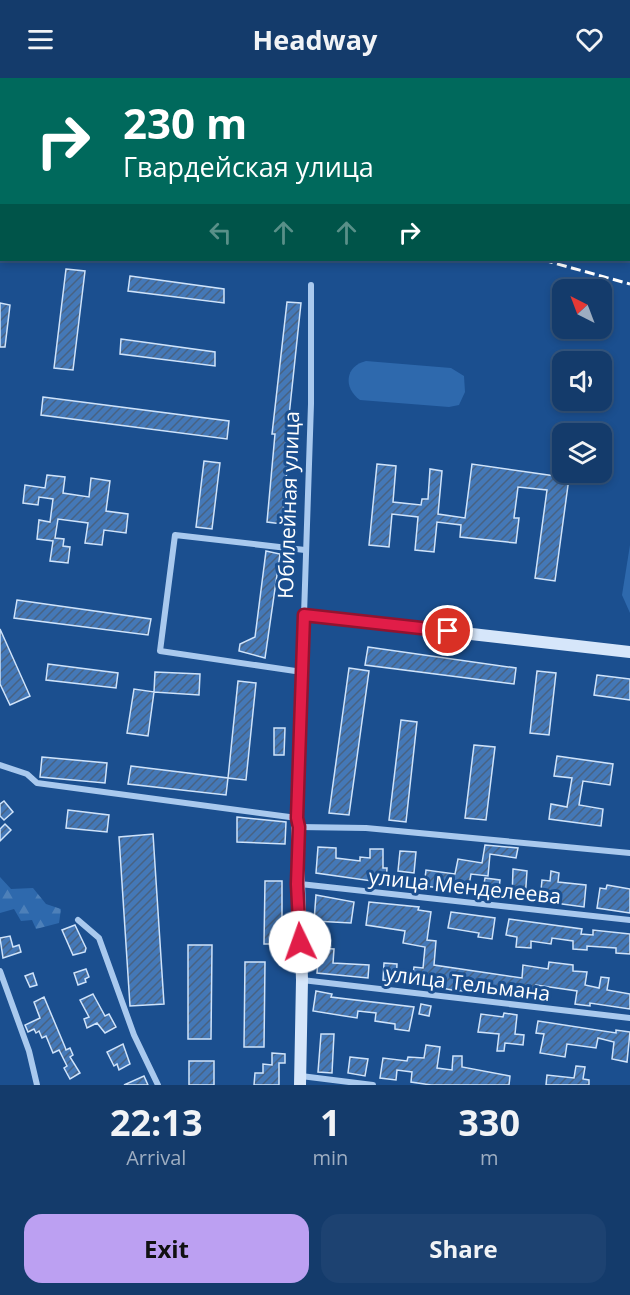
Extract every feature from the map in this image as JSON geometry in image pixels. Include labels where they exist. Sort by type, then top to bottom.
[{"type":"street","name":"Юбилейная улица","points":[[300,1081],[302,980],[297,884],[311,404],[311,285]]},
{"type":"street","points":[[302,672],[160,651],[175,535],[305,550]]},
{"type":"street","points":[[304,615],[630,652]]},
{"type":"street","points":[[0,765],[27,774],[37,783],[298,822],[630,853]]},
{"type":"street","name":"улица Менделеева","points":[[297,884],[630,920]]},
{"type":"street","points":[[78,920],[99,938],[134,1035],[158,1085]]},
{"type":"street","points":[[0,972],[28,1051],[37,1085]]},
{"type":"street","name":"улица Тельмана","points":[[302,980],[630,1018]]},
{"type":"street","points":[[300,1081],[373,1085]]},
{"type":"green space","points":[[366,361],[451,368],[464,376],[465,392],[459,405],[449,407],[360,400],[351,390],[349,378],[354,368]]},
{"type":"green space","points":[[630,545],[630,613],[622,595]]},
{"type":"green space","points":[[0,877],[11,889],[33,888],[46,904],[61,909],[59,923],[36,929],[32,920],[21,921],[14,909],[0,913]]},
{"type":"building","points":[[66,269],[85,271],[73,370],[54,368]]},
{"type":"building","points":[[130,276],[224,289],[224,303],[128,291]]},
{"type":"building","points":[[287,302],[301,303],[287,435],[290,435],[282,524],[267,522],[275,434],[272,434]]},
{"type":"building","points":[[0,303],[10,305],[5,347],[0,347]]},
{"type":"building","points":[[121,339],[215,352],[215,366],[120,354]]},
{"type":"building","points":[[43,397],[229,421],[227,439],[41,415]]},
{"type":"building","points":[[204,461],[220,463],[212,529],[196,527]]},
{"type":"building","points":[[377,464],[396,466],[393,502],[421,505],[422,499],[428,499],[430,469],[442,471],[438,514],[465,518],[472,464],[552,476],[552,483],[568,483],[555,581],[535,578],[547,490],[518,487],[514,518],[519,518],[516,543],[460,537],[461,525],[437,522],[434,552],[415,550],[418,517],[392,514],[389,547],[369,545]]},
{"type":"building","points":[[47,475],[65,477],[63,493],[89,497],[91,478],[110,481],[106,511],[128,514],[126,533],[104,530],[102,545],[85,543],[88,523],[58,519],[55,538],[64,539],[63,546],[70,547],[68,563],[50,561],[53,541],[37,539],[39,520],[50,522],[53,499],[39,497],[38,505],[23,503],[25,485],[45,488]]},
{"type":"building","points":[[266,551],[280,554],[265,658],[239,651],[240,644],[255,637]]},
{"type":"building","points":[[17,600],[151,619],[148,635],[14,618]]},
{"type":"building","points":[[0,629],[30,696],[10,705],[0,684]]},
{"type":"building","points":[[368,647],[516,668],[514,684],[365,665]]},
{"type":"building","points":[[48,664],[118,673],[116,688],[46,680]]},
{"type":"building","points":[[349,668],[369,671],[349,815],[329,813]]},
{"type":"building","points":[[537,671],[556,673],[549,735],[530,733]]},
{"type":"building","points":[[155,672],[200,674],[199,695],[154,692]]},
{"type":"building","points":[[597,675],[630,679],[630,700],[594,695]]},
{"type":"building","points":[[238,681],[256,683],[246,780],[228,778]]},
{"type":"building","points":[[134,689],[154,692],[148,736],[127,733]]},
{"type":"building","points":[[401,720],[417,722],[406,822],[389,820]]},
{"type":"building","points":[[274,728],[285,728],[284,755],[274,755]]},
{"type":"building","points":[[474,745],[495,747],[486,820],[465,818]]},
{"type":"building","points":[[557,756],[613,764],[610,785],[583,781],[579,805],[603,809],[601,826],[549,819],[551,804],[567,807],[572,778],[554,776]]},
{"type":"building","points":[[42,757],[107,763],[105,783],[40,777]]},
{"type":"building","points":[[131,766],[228,778],[226,795],[128,784]]},
{"type":"building","points":[[4,801],[13,812],[4,820],[0,816],[0,804]]},
{"type":"building","points":[[68,810],[109,815],[107,832],[66,828]]},
{"type":"building","points":[[237,817],[286,822],[285,844],[237,842]]},
{"type":"building","points":[[5,824],[11,830],[0,841],[0,829]]},
{"type":"building","points":[[153,834],[164,1004],[130,1006],[119,837]]},
{"type":"building","points":[[485,845],[518,848],[516,858],[490,854],[488,876],[471,874],[468,891],[424,886],[426,870],[455,874],[458,859],[482,863]]},
{"type":"building","points":[[318,847],[336,848],[336,858],[360,861],[360,857],[370,858],[370,849],[383,849],[383,868],[387,868],[386,883],[316,873]]},
{"type":"building","points":[[400,851],[416,852],[414,873],[398,871]]},
{"type":"building","points":[[513,869],[527,871],[525,900],[512,898]]},
{"type":"building","points":[[551,871],[559,873],[558,882],[586,885],[584,907],[540,901],[542,880],[550,881]]},
{"type":"building","points":[[485,878],[500,880],[498,897],[482,895]]},
{"type":"building","points":[[265,881],[282,881],[282,944],[264,944]]},
{"type":"building","points":[[607,885],[630,889],[630,913],[597,908],[600,888],[606,889]]},
{"type":"building","points":[[316,895],[354,902],[351,923],[314,921]]},
{"type":"building","points":[[369,902],[419,907],[418,910],[431,912],[427,940],[436,941],[434,965],[522,978],[523,965],[548,969],[549,962],[573,965],[573,971],[587,972],[585,985],[599,988],[601,977],[609,978],[607,990],[630,994],[630,1009],[590,1003],[590,1006],[575,1004],[577,991],[536,985],[534,997],[452,990],[412,982],[414,967],[423,968],[425,947],[403,943],[405,931],[366,925]]},
{"type":"building","points":[[451,912],[495,918],[492,939],[478,937],[479,933],[448,928]]},
{"type":"building","points":[[509,919],[582,929],[581,934],[593,935],[593,930],[630,934],[630,954],[616,953],[616,948],[587,946],[587,950],[573,949],[573,941],[552,938],[551,944],[531,941],[531,948],[516,947],[517,937],[506,935]]},
{"type":"building","points":[[75,925],[86,948],[85,952],[73,955],[62,930]]},
{"type":"building","points":[[10,936],[13,947],[19,945],[21,952],[3,958],[0,938]]},
{"type":"building","points":[[188,945],[212,945],[211,1039],[188,1039]]},
{"type":"building","points":[[319,948],[334,949],[333,963],[369,965],[368,978],[317,973]]},
{"type":"building","points":[[245,962],[265,962],[264,1047],[244,1047]]},
{"type":"building","points":[[384,963],[397,964],[396,982],[383,980]]},
{"type":"building","points":[[86,969],[89,977],[85,979],[86,982],[78,985],[74,973]]},
{"type":"building","points":[[33,973],[37,985],[30,987],[25,976]]},
{"type":"building","points":[[316,991],[332,994],[331,997],[414,1007],[409,1031],[395,1029],[395,1024],[375,1021],[376,1013],[358,1011],[357,1018],[313,1011]]},
{"type":"building","points":[[93,994],[105,1016],[109,1014],[116,1027],[105,1033],[97,1023],[87,1028],[84,1019],[89,1017],[80,1000]]},
{"type":"building","points":[[44,997],[66,1050],[70,1048],[73,1055],[70,1057],[80,1073],[70,1079],[64,1068],[67,1066],[59,1050],[53,1053],[46,1036],[42,1038],[39,1031],[36,1033],[34,1029],[28,1032],[25,1025],[40,1018],[34,1002]]},
{"type":"building","points":[[421,1004],[431,1006],[429,1016],[419,1014]]},
{"type":"building","points":[[504,1013],[517,1015],[515,1034],[524,1035],[523,1045],[505,1043],[504,1051],[497,1051],[499,1034],[478,1032],[481,1014],[503,1017]]},
{"type":"building","points":[[538,1021],[616,1033],[616,1030],[630,1032],[627,1062],[612,1059],[614,1042],[598,1038],[596,1048],[567,1044],[565,1057],[540,1053],[544,1034],[536,1033]]},
{"type":"building","points":[[321,1034],[334,1034],[332,1073],[318,1072]]},
{"type":"building","points":[[123,1044],[130,1064],[119,1070],[117,1064],[114,1066],[107,1052]]},
{"type":"building","points":[[426,1045],[440,1047],[437,1068],[452,1070],[453,1056],[462,1056],[462,1067],[510,1076],[509,1085],[431,1085],[411,1082],[412,1072],[397,1070],[396,1080],[380,1078],[383,1058],[407,1061],[408,1057],[424,1058]]},
{"type":"building","points":[[272,1053],[285,1054],[285,1063],[279,1063],[279,1085],[254,1085],[255,1073],[263,1073],[263,1064],[272,1065]]},
{"type":"building","points":[[350,1057],[368,1059],[365,1076],[348,1073]]},
{"type":"building","points":[[189,1061],[214,1061],[214,1085],[189,1085]]},
{"type":"building","points":[[576,1066],[585,1067],[583,1079],[589,1080],[589,1085],[546,1085],[547,1075],[574,1078]]},
{"type":"building","points":[[144,1076],[148,1085],[124,1085]]},
{"type":"railway","points":[[547,261],[630,284]]},
{"type":"route","points":[[300,942],[297,818],[304,615],[448,631]]}]
